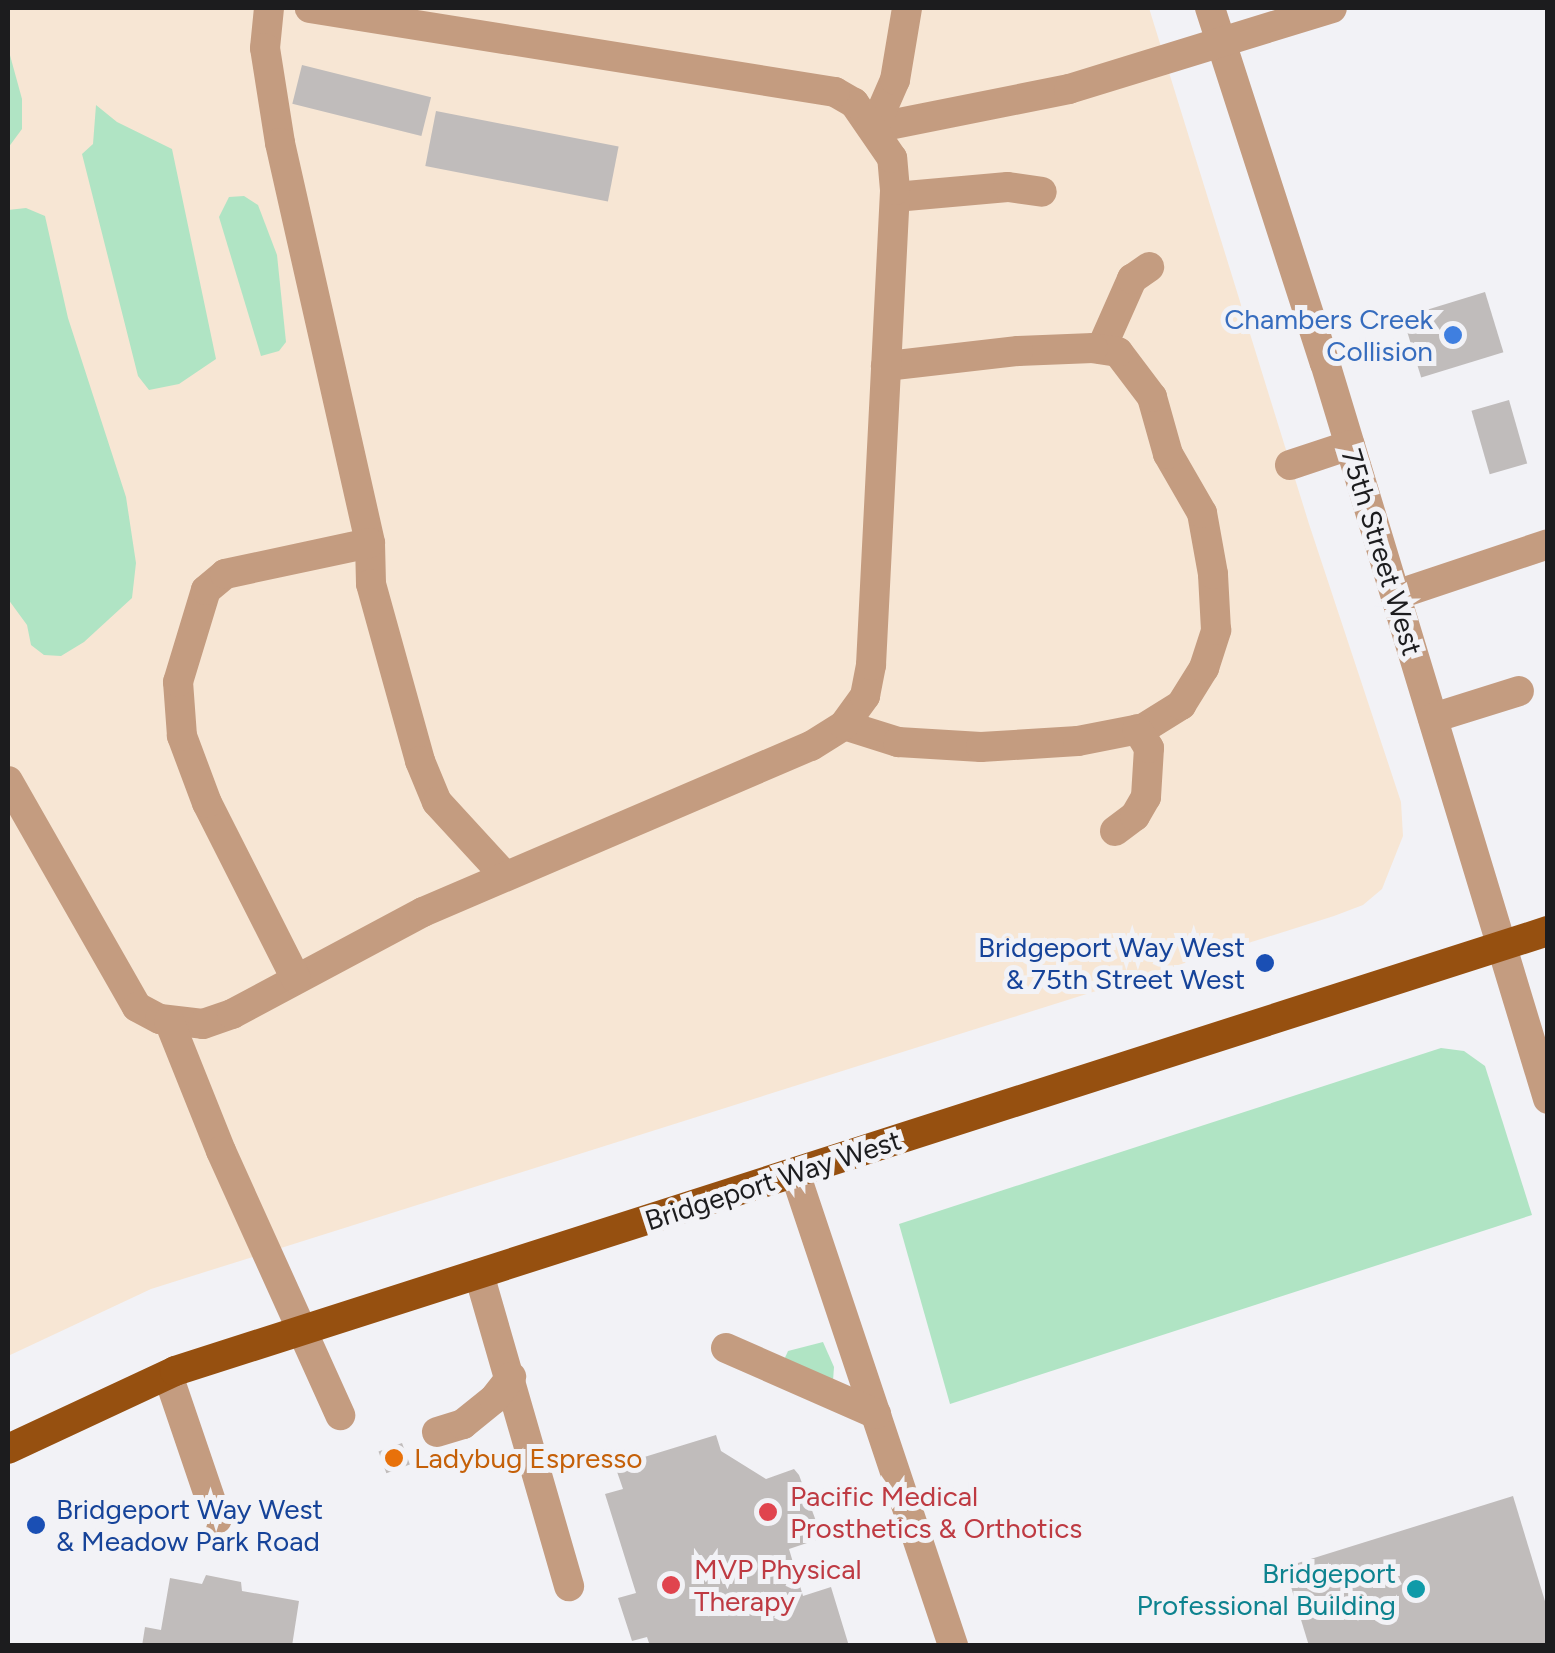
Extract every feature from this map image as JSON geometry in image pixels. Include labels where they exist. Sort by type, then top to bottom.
[{"type":"main road","name":"Bridgeport Way West","points":[[8,1449],[168,1374],[1548,931]]},
{"type":"street","points":[[269,8],[265,48],[280,142],[370,543],[370,584],[420,761],[437,802],[505,876]]},
{"type":"street","points":[[8,781],[137,1007],[169,1021],[203,1024],[232,1014],[423,912],[811,746],[844,725],[865,696],[871,665],[895,197],[892,158],[854,103],[835,92],[310,8]]},
{"type":"street","points":[[874,128],[894,80],[907,8]]},
{"type":"street","name":"75th Street West","points":[[1210,8],[1350,445],[1548,1099]]},
{"type":"street","points":[[874,128],[1069,89],[1332,8]]},
{"type":"street","points":[[895,197],[1008,188],[1042,192]]},
{"type":"street","points":[[1101,349],[1132,279],[1149,267]]},
{"type":"street","points":[[844,725],[898,742],[981,747],[1078,741],[1137,730],[1180,705],[1204,668],[1216,630],[1214,574],[1202,513],[1168,454],[1152,397],[1118,352],[1018,352],[886,366]]},
{"type":"street","points":[[1290,465],[1350,445]]},
{"type":"street","points":[[296,979],[207,803],[182,736],[178,682],[206,590],[224,574],[370,543]]},
{"type":"street","points":[[1396,595],[1548,544]]},
{"type":"street","points":[[1432,718],[1520,691]]},
{"type":"street","points":[[1115,831],[1134,816],[1146,797],[1149,748],[1137,730]]},
{"type":"street","points":[[169,1021],[220,1151],[340,1415]]},
{"type":"street","points":[[795,1172],[954,1646]]},
{"type":"street","points":[[479,1274],[569,1586]]},
{"type":"street","points":[[726,1348],[876,1414]]},
{"type":"street","points":[[168,1374],[217,1518]]},
{"type":"street","points":[[437,1432],[463,1424],[494,1399],[511,1377]]},
{"type":"shaded area","points":[[8,8],[1149,8],[1309,524],[1401,802],[1403,836],[1382,889],[1363,905],[1334,916],[151,1289],[8,1356]]},
{"type":"green space","points":[[8,48],[22,99],[22,129],[8,148]]},
{"type":"green space","points":[[96,105],[117,122],[172,149],[216,359],[179,384],[149,390],[138,376],[82,154],[93,144]]},
{"type":"green space","points":[[244,196],[258,205],[277,255],[286,342],[279,351],[261,356],[219,217],[229,197]]},
{"type":"green space","points":[[26,208],[45,216],[68,318],[126,497],[136,563],[132,598],[84,642],[61,656],[44,655],[31,645],[27,625],[8,599],[8,210]]},
{"type":"green space","points":[[1441,1048],[1464,1051],[1485,1066],[1532,1215],[950,1404],[899,1224]]},
{"type":"green space","points":[[823,1342],[834,1367],[833,1381],[784,1360],[788,1351]]},
{"type":"building","points":[[302,65],[431,97],[421,136],[292,104]]},
{"type":"building","points":[[436,111],[619,146],[608,201],[425,166]]},
{"type":"building","name":"Chambers Creek Collision","points":[[1485,292],[1503,352],[1421,377],[1403,317]]},
{"type":"building","points":[[1509,400],[1527,463],[1490,474],[1472,411]]},
{"type":"building","points":[[716,1435],[721,1451],[766,1479],[794,1469],[799,1475],[820,1532],[816,1540],[789,1549],[803,1596],[831,1587],[849,1646],[650,1646],[647,1637],[632,1641],[618,1598],[636,1593],[605,1494],[623,1489],[615,1466]]},
{"type":"building","name":"Ladybug Espresso","points":[[402,1443],[410,1465],[386,1473],[379,1452]]},
{"type":"building","name":"Bridgeport Professional Building","points":[[1513,1496],[1548,1611],[1548,1646],[1309,1646],[1285,1567]]},
{"type":"building","points":[[206,1575],[241,1582],[242,1591],[299,1601],[292,1646],[142,1646],[145,1627],[161,1630],[170,1578],[202,1584]]},
{"type":"place","name":"Chambers Creek Collision","points":[[1453,335]]},
{"type":"place","name":"Bridgeport Way West & 75th Street West","points":[[1265,963]]},
{"type":"place","name":"Ladybug Espresso","points":[[394,1458]]},
{"type":"place","name":"Pacific Medical Prosthetics & Orthotics","points":[[768,1512]]},
{"type":"place","name":"Bridgeport Way West & Meadow Park Road","points":[[36,1525]]},
{"type":"place","name":"MVP Physical Therapy","points":[[671,1585]]},
{"type":"place","name":"Bridgeport Professional Building","points":[[1416,1589]]}]
